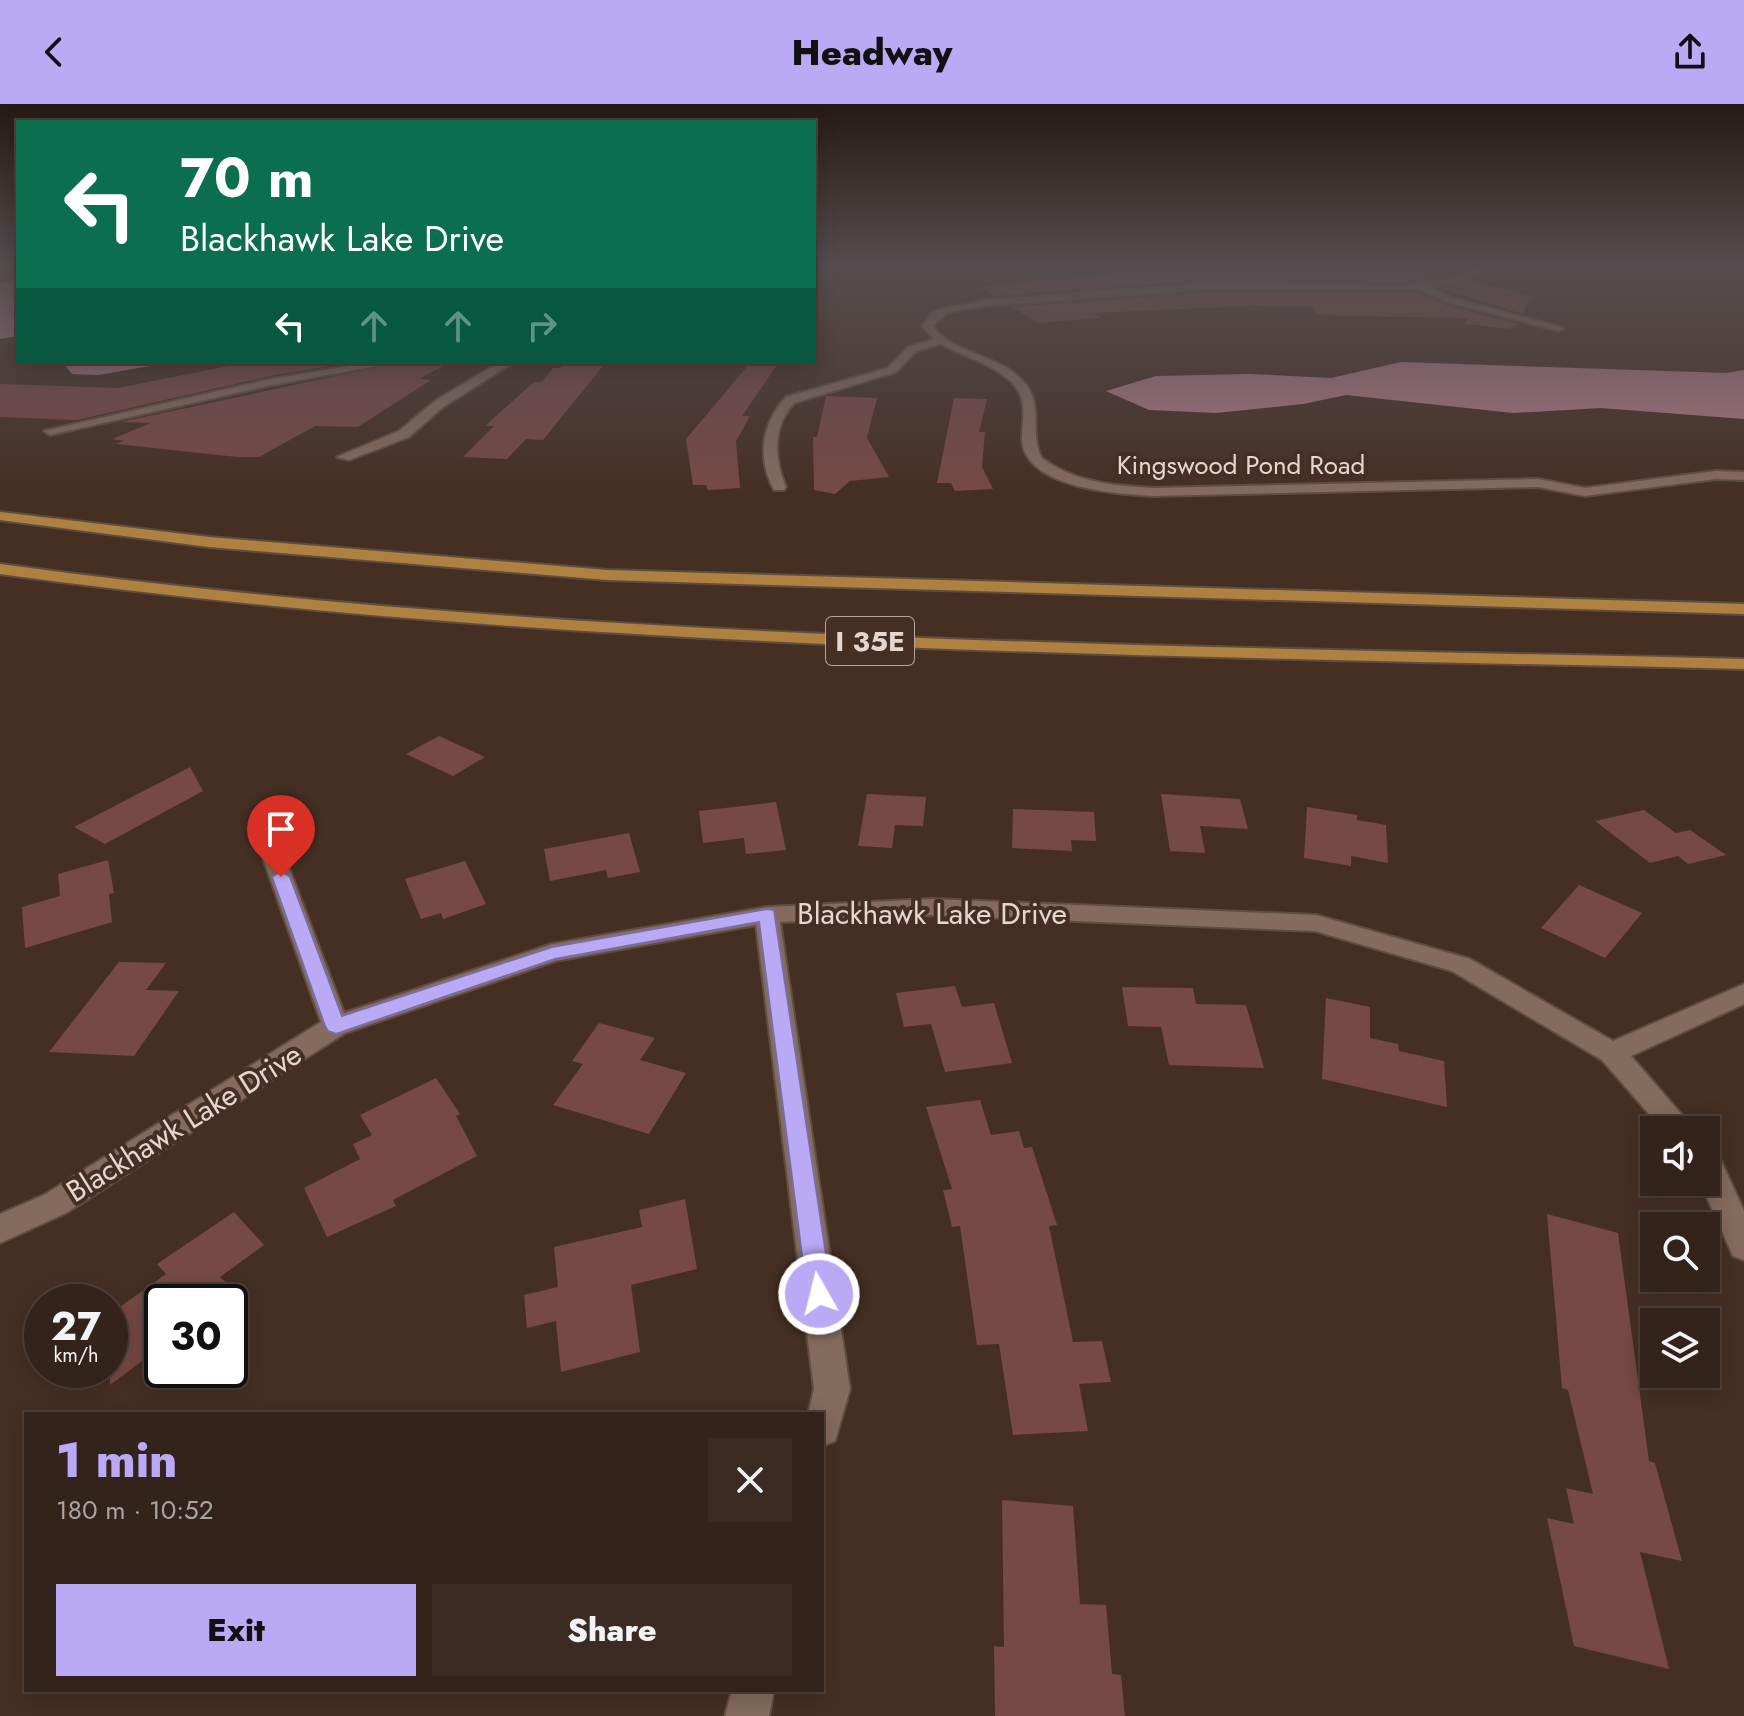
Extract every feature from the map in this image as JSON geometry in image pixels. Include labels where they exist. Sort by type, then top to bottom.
[{"type":"highway","name":"I 35E","points":[[0,516],[209,542],[607,575],[1744,609]]},
{"type":"highway","name":"I 35E","points":[[0,569],[112,586],[380,613],[759,638],[1744,664]]},
{"type":"street","points":[[779,487],[769,457],[774,429],[784,405],[790,400],[892,370],[912,349],[932,343]]},
{"type":"street","name":"Kingswood Pond Road","points":[[950,343],[992,362],[1018,381],[1030,403],[1030,451],[1035,459],[1053,471],[1090,485],[1153,492],[1538,483],[1585,492],[1716,475],[1744,476]]},
{"type":"street","points":[[50,431],[271,382],[381,364]]},
{"type":"street","points":[[344,457],[404,434],[439,404],[505,364]]},
{"type":"street","points":[[270,847],[336,1026]]},
{"type":"street","name":"Blackhawk Lake Drive","points":[[0,1229],[55,1204],[336,1026],[552,953],[767,915],[931,907],[1316,923],[1461,965],[1612,1053],[1668,1116]]},
{"type":"street","points":[[767,915],[832,1389],[824,1420]]},
{"type":"street","points":[[1612,1053],[1744,993]]},
{"type":"street","points":[[1720,1192],[1744,1246]]},
{"type":"street","points":[[747,1716],[753,1692]]},
{"type":"shaded area","points":[[1401,362],[1727,373],[1744,370],[1744,419],[1601,408],[1513,413],[1346,395],[1303,404],[1216,413],[1149,410],[1106,391],[1156,376],[1249,374],[1331,378]]},
{"type":"shaded area","points":[[64,364],[161,364],[98,375],[72,374]]},
{"type":"building","points":[[238,364],[343,364],[270,376],[77,420],[0,417],[0,384],[118,388]]},
{"type":"building","points":[[393,364],[446,364],[419,379],[431,380],[358,427],[315,426],[259,457],[116,444],[124,441],[112,439],[151,423],[121,422]]},
{"type":"building","points":[[563,364],[604,364],[543,440],[526,439],[507,459],[463,457],[494,426],[485,426],[534,382],[542,382],[553,368],[560,368]]},
{"type":"building","points":[[749,364],[778,364],[742,416],[750,416],[736,441],[740,488],[708,490],[706,485],[693,485],[686,439]]},
{"type":"building","points":[[826,396],[877,398],[867,438],[889,477],[850,481],[835,494],[814,490],[813,437],[817,437]]},
{"type":"building","points":[[954,398],[987,399],[979,432],[985,432],[982,467],[993,489],[955,491],[951,483],[937,483]]},
{"type":"building","points":[[439,736],[485,757],[453,776],[406,754]]},
{"type":"building","points":[[190,767],[203,791],[105,844],[74,827]]},
{"type":"building","points":[[867,794],[926,797],[923,826],[895,825],[892,848],[858,846]]},
{"type":"building","points":[[1161,794],[1240,799],[1248,829],[1200,826],[1205,853],[1170,851]]},
{"type":"building","points":[[776,802],[786,850],[746,854],[744,838],[703,843],[699,811]]},
{"type":"building","points":[[1307,807],[1357,815],[1357,820],[1386,825],[1388,863],[1351,856],[1351,866],[1304,858]]},
{"type":"building","points":[[1013,809],[1094,812],[1096,841],[1071,840],[1072,851],[1012,848]]},
{"type":"building","points":[[1644,810],[1676,833],[1690,830],[1726,855],[1688,864],[1678,856],[1650,863],[1595,821]]},
{"type":"building","points":[[629,833],[640,872],[608,878],[606,870],[550,881],[544,849]]},
{"type":"building","points":[[108,860],[114,893],[109,894],[112,922],[25,948],[22,907],[60,896],[58,874]]},
{"type":"building","points":[[465,861],[486,904],[443,919],[441,913],[421,919],[405,879]]},
{"type":"building","points":[[1579,885],[1642,913],[1605,958],[1541,928]]},
{"type":"building","points":[[119,962],[166,963],[146,990],[179,991],[134,1056],[49,1052]]},
{"type":"building","points":[[955,986],[962,1007],[994,1003],[1012,1063],[945,1072],[931,1024],[904,1027],[896,993]]},
{"type":"building","points":[[1122,987],[1193,988],[1196,1004],[1246,1005],[1264,1068],[1169,1065],[1161,1027],[1128,1026]]},
{"type":"building","points":[[1326,998],[1370,1007],[1370,1038],[1398,1044],[1399,1051],[1444,1061],[1447,1107],[1322,1079]]},
{"type":"building","points":[[599,1023],[655,1038],[640,1060],[686,1073],[649,1134],[553,1105],[583,1064],[572,1061]]},
{"type":"building","points":[[436,1078],[460,1114],[456,1116],[477,1156],[393,1200],[396,1206],[327,1237],[304,1188],[360,1159],[353,1144],[372,1135],[360,1115]]},
{"type":"building","points":[[980,1100],[991,1135],[1019,1131],[1024,1148],[1032,1147],[1057,1225],[1049,1226],[1073,1342],[1102,1341],[1111,1382],[1079,1384],[1088,1431],[1013,1435],[999,1344],[977,1345],[960,1226],[952,1227],[943,1190],[952,1189],[926,1107]]},
{"type":"building","points":[[685,1199],[697,1269],[631,1285],[640,1352],[561,1372],[556,1321],[527,1328],[524,1295],[558,1287],[554,1247],[642,1227],[639,1210]]},
{"type":"building","points":[[234,1212],[264,1245],[220,1277],[228,1284],[152,1284],[166,1274],[157,1264]]},
{"type":"building","points":[[1547,1214],[1618,1233],[1649,1461],[1655,1463],[1682,1561],[1640,1552],[1669,1669],[1574,1646],[1547,1518],[1574,1524],[1566,1488],[1593,1494],[1568,1390],[1562,1388]]},
{"type":"building","points":[[144,1290],[144,1360],[128,1372],[128,1301]]},
{"type":"building","points":[[1002,1500],[1073,1506],[1080,1604],[1106,1605],[1112,1674],[1121,1675],[1125,1716],[995,1716],[994,1646],[1004,1647]]},
{"type":"route","points":[[281,877],[336,1026],[552,953],[767,915],[819,1294]]}]
